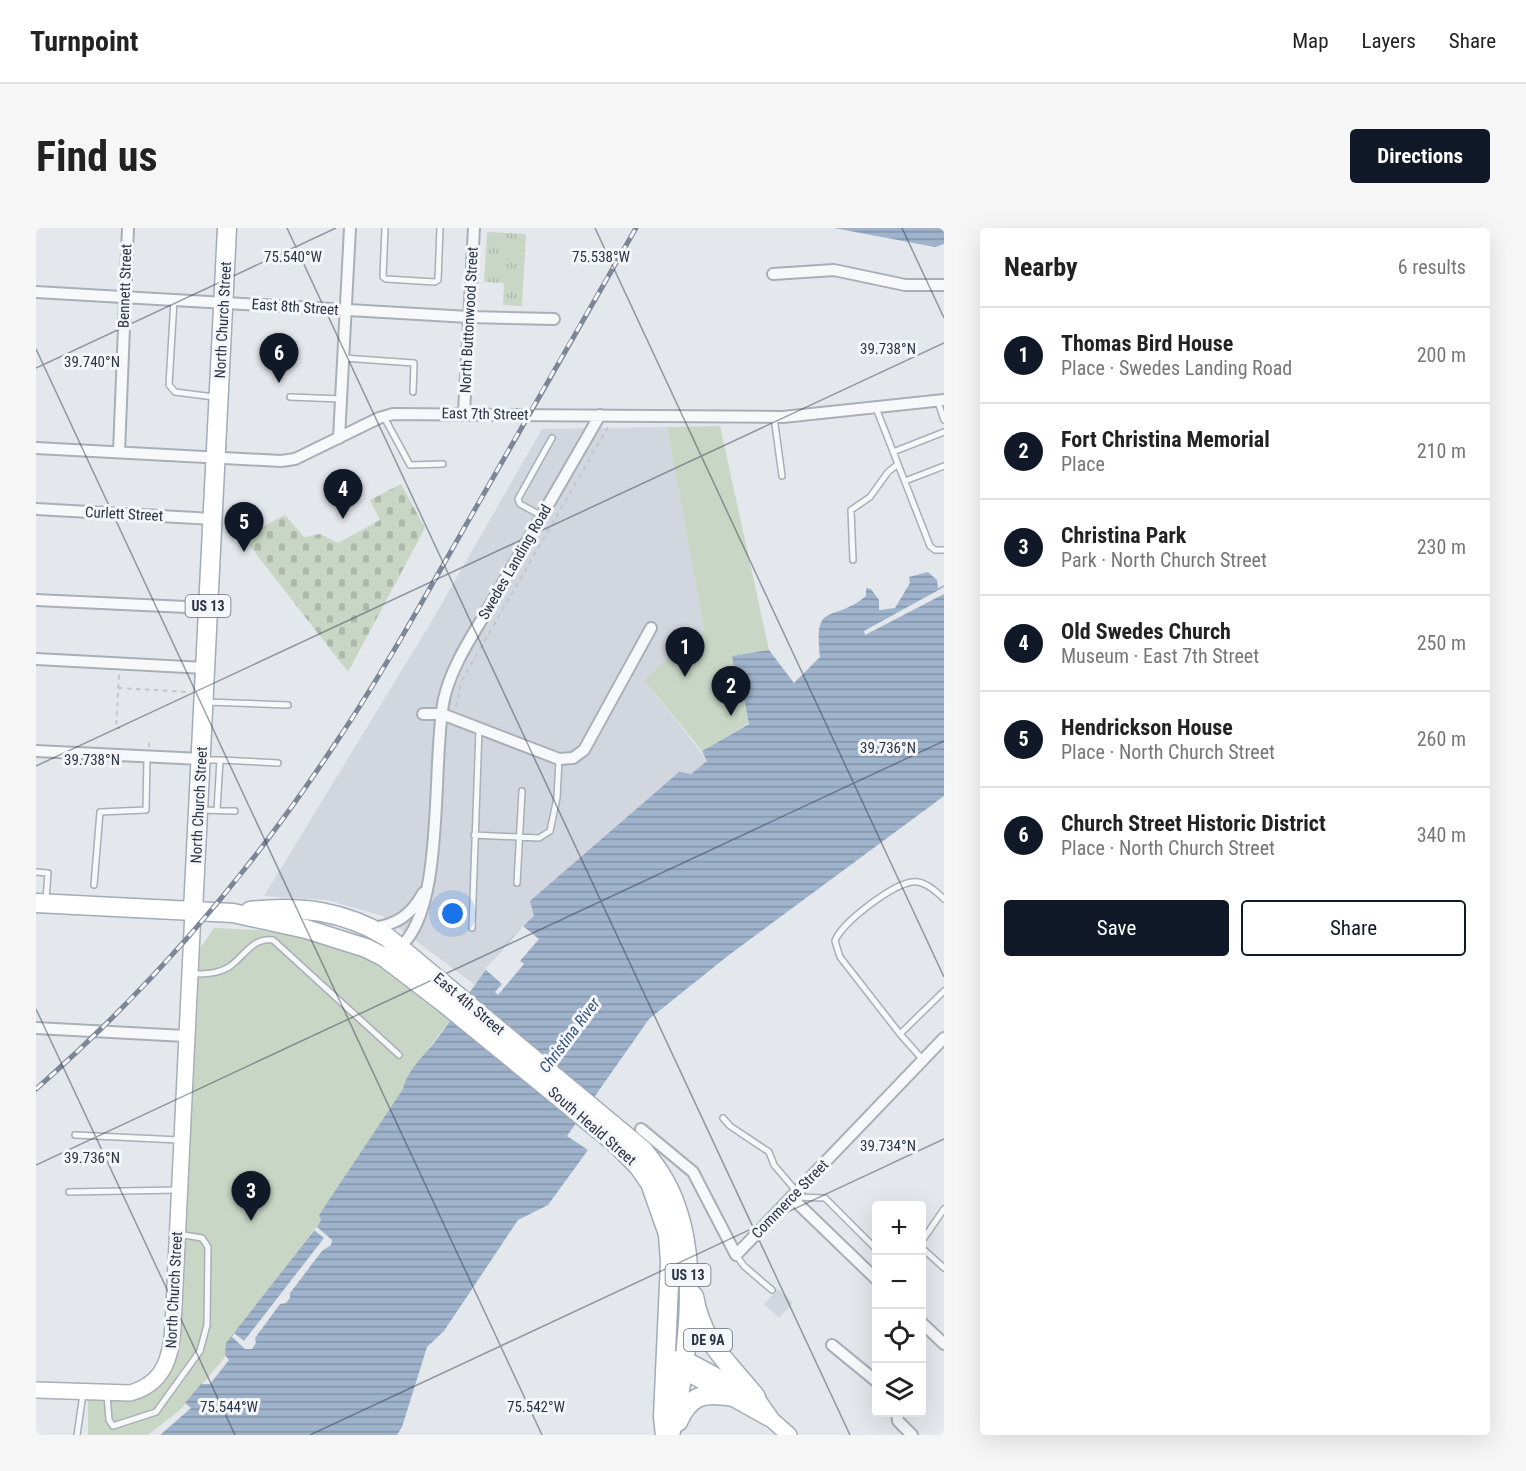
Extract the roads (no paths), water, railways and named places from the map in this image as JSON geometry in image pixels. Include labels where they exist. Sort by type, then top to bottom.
[{"type":"main road","name":"North Church Street","points":[[193,911],[208,810],[201,759],[198,697],[205,668],[227,228]]},
{"type":"main road","name":"East 4th Street","points":[[41,904],[233,913],[275,908],[324,911],[372,928],[408,952],[628,1135],[643,1150],[660,1186]]},
{"type":"main road","name":"East 4th Street","points":[[233,913],[339,938],[384,957],[444,1003]]},
{"type":"main road","name":"South Heald Street","points":[[444,1003],[614,1142],[660,1186],[683,1227],[688,1269],[684,1365],[671,1435]]},
{"type":"main road","name":"South Heald Street","points":[[660,1186],[670,1248],[664,1359],[665,1435]]},
{"type":"main road","name":"DE 9A","points":[[688,1269],[704,1332],[720,1357],[756,1397]]},
{"type":"main road","points":[[671,1435],[684,1408],[696,1398],[711,1393],[733,1397]]},
{"type":"street","name":"Bennett Street","points":[[119,452],[128,228]]},
{"type":"street","points":[[339,438],[350,228]]},
{"type":"street","name":"North Buttonwood Street","points":[[464,413],[474,228]]},
{"type":"street","points":[[773,274],[834,270],[905,285],[944,285]]},
{"type":"street","name":"East 8th Street","points":[[36,292],[469,317],[554,319]]},
{"type":"street","name":"East 7th Street","points":[[36,448],[289,460],[383,416],[464,413],[813,416],[941,400]]},
{"type":"street","name":"Swedes Landing Road","points":[[384,957],[408,952],[430,879],[442,714],[449,681],[600,415]]},
{"type":"street","name":"Curlett Street","points":[[36,509],[213,519]]},
{"type":"street","points":[[36,600],[208,608]]},
{"type":"street","points":[[423,714],[442,714],[559,759],[573,758],[584,750],[651,628]]},
{"type":"street","points":[[36,659],[205,668]]},
{"type":"street","points":[[36,751],[148,753],[201,759]]},
{"type":"street","name":"Swedes Landing Road","points":[[372,928],[404,917],[418,901],[430,879]]},
{"type":"street","name":"North Church Street","points":[[107,1394],[124,1394],[141,1390],[158,1378],[164,1370],[171,1351],[193,911]]},
{"type":"street","points":[[36,1028],[185,1036]]},
{"type":"street","name":"Commerce Street","points":[[736,1255],[944,1038]]},
{"type":"street","points":[[641,1130],[693,1172],[736,1255]]},
{"type":"street","points":[[794,1195],[872,1276]]},
{"type":"street","points":[[926,1328],[944,1344]]},
{"type":"street","points":[[832,1345],[872,1379]]},
{"type":"street","name":"DE 9A","points":[[664,1359],[684,1365],[758,1414],[772,1420]]},
{"type":"street","points":[[684,1365],[756,1397]]},
{"type":"street","points":[[36,1390],[107,1394]]},
{"type":"street","name":"DE 9A","points":[[756,1397],[772,1420],[789,1435]]},
{"type":"street","points":[[898,1417],[898,1421],[912,1435]]},
{"type":"lane","points":[[385,228],[383,277],[435,282],[438,280],[440,228]]},
{"type":"lane","points":[[174,300],[169,385],[175,392],[219,397]]},
{"type":"lane","points":[[343,358],[414,363],[413,392]]},
{"type":"lane","points":[[290,398],[341,399]]},
{"type":"lane","points":[[941,400],[944,420]]},
{"type":"lane","points":[[876,408],[930,546],[935,550],[944,550]]},
{"type":"lane","points":[[383,416],[410,465],[443,465]]},
{"type":"lane","points":[[774,417],[782,476]]},
{"type":"lane","points":[[893,452],[944,432]]},
{"type":"lane","points":[[542,516],[520,504],[518,499],[552,438]]},
{"type":"lane","points":[[853,560],[851,510],[870,497],[888,472],[898,464]]},
{"type":"lane","points":[[905,481],[944,466]]},
{"type":"lane","points":[[198,697],[288,705]]},
{"type":"lane","points":[[472,928],[479,729]]},
{"type":"lane","points":[[94,885],[100,812],[146,810],[148,753]]},
{"type":"lane","points":[[201,759],[278,763]]},
{"type":"lane","points":[[474,835],[539,838],[550,831],[557,798],[559,759]]},
{"type":"lane","points":[[220,760],[208,810],[235,811]]},
{"type":"lane","points":[[517,883],[522,791]]},
{"type":"lane","points":[[36,872],[48,873],[41,904]]},
{"type":"lane","points":[[923,1060],[840,957],[835,940],[841,930],[885,893],[901,885],[914,881],[927,885],[944,899]]},
{"type":"lane","points":[[189,974],[210,974],[220,970],[229,966],[255,943],[273,940],[399,1055]]},
{"type":"lane","points":[[900,1034],[944,991]]},
{"type":"lane","points":[[723,1118],[730,1126],[769,1152],[774,1165],[794,1195],[825,1198],[872,1245]]},
{"type":"lane","points":[[75,1135],[181,1140]]},
{"type":"lane","points":[[69,1192],[179,1190]]},
{"type":"lane","points":[[926,1234],[944,1209]]},
{"type":"lane","points":[[107,1394],[109,1420],[113,1426],[156,1412],[200,1351],[207,1325],[208,1248],[202,1238],[177,1233]]},
{"type":"lane","points":[[926,1252],[944,1268]]},
{"type":"lane","points":[[736,1255],[744,1266],[772,1290]]},
{"type":"lane","points":[[77,1435],[83,1392]]},
{"type":"water","points":[[834,228],[944,228],[944,244],[935,247]]},
{"type":"water","name":"Christina River","points":[[928,572],[937,580],[938,588],[944,585],[944,796],[729,955],[649,1019],[567,1136],[588,1150],[548,1205],[518,1220],[444,1331],[427,1347],[402,1427],[397,1435],[160,1435],[191,1408],[185,1403],[201,1384],[210,1384],[229,1360],[225,1355],[226,1343],[313,1232],[321,1220],[319,1215],[403,1089],[413,1069],[494,959],[534,916],[530,901],[679,772],[691,774],[707,761],[702,751],[749,724],[744,699],[740,699],[732,656],[769,650],[794,683],[820,657],[820,627],[828,615],[866,596],[866,588],[871,589],[879,600],[879,610],[895,608],[910,583],[909,577]]},
{"type":"railway","points":[[36,1089],[118,1012],[195,929],[266,842],[299,796],[389,659],[636,228]]},
{"type":"place","name":"Church Street Historic District","points":[[279,383]]},
{"type":"place","name":"Old Swedes Church","points":[[343,519]]},
{"type":"place","name":"Hendrickson House","points":[[244,552]]},
{"type":"place","name":"Thomas Bird House","points":[[685,677]]},
{"type":"place","name":"Fort Christina Memorial","points":[[731,716]]},
{"type":"place","name":"Christina Park","points":[[251,1221]]}]
